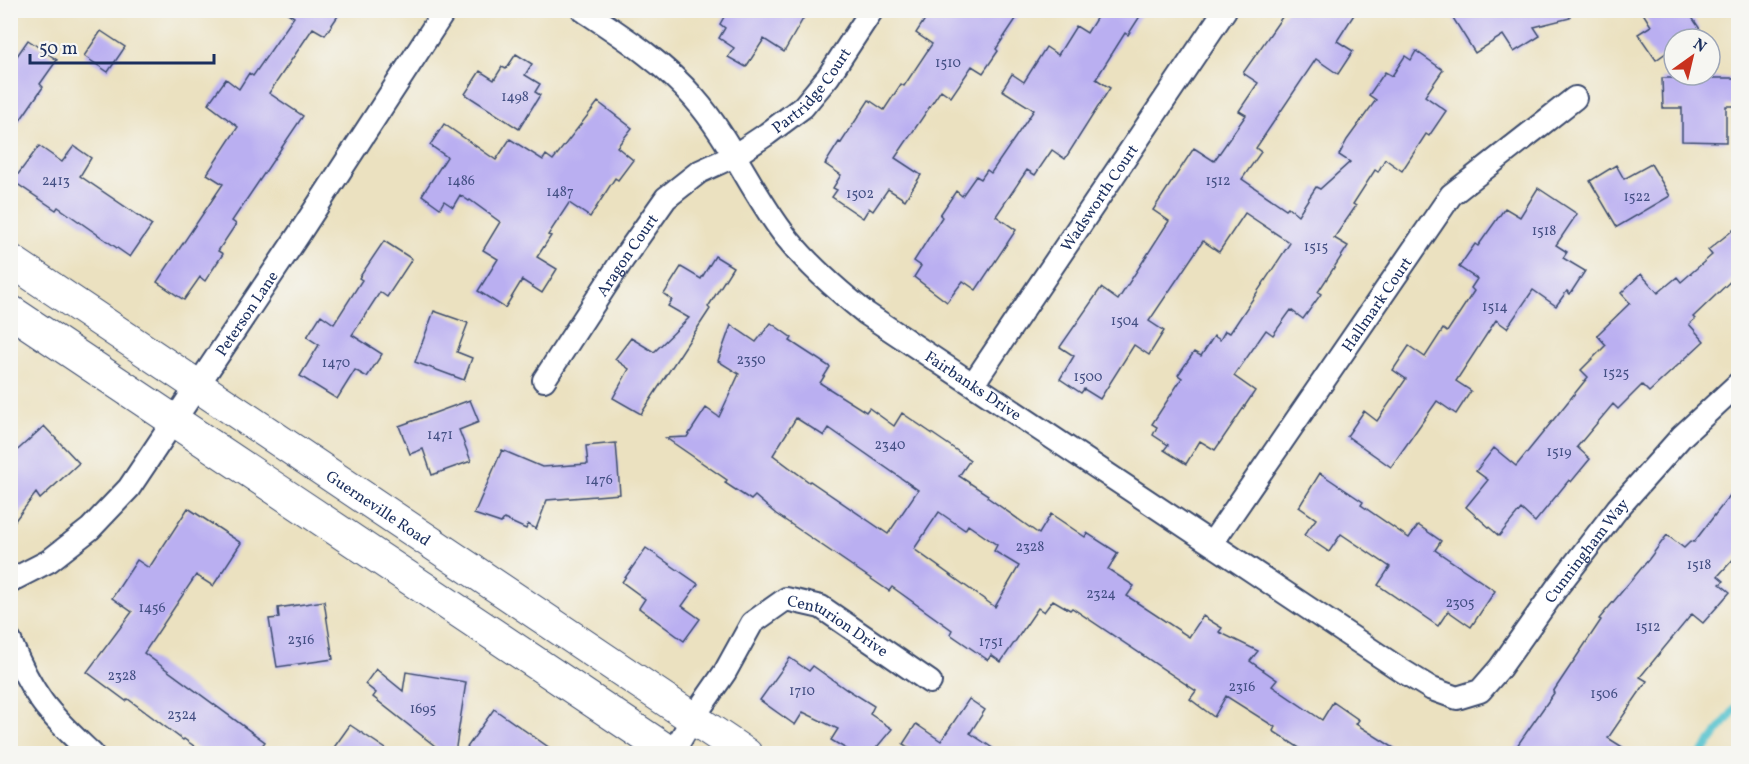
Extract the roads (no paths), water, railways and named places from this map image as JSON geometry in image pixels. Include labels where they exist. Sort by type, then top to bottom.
[{"type":"main road","name":"Guerneville Road","points":[[10,260],[746,753]]},
{"type":"main road","points":[[10,311],[672,753]]},
{"type":"street","name":"Peterson Lane","points":[[10,581],[49,561],[90,529],[129,488],[445,10]]},
{"type":"street","name":"Fairbanks Drive","points":[[583,10],[661,65],[693,97],[716,125],[754,190],[787,238],[828,283],[867,314],[1432,689]]},
{"type":"street","name":"Partridge Court","points":[[734,156],[803,107],[828,77],[872,10]]},
{"type":"street","name":"Wadsworth Court","points":[[973,384],[1224,10]]},
{"type":"street","name":"Hallmark Court","points":[[1212,543],[1451,195],[1575,98]]},
{"type":"street","name":"Aragon Court","points":[[544,380],[666,198],[699,172],[734,156]]},
{"type":"street","name":"Cunningham Way","points":[[1432,689],[1457,698],[1480,690],[1500,668],[1618,507],[1682,436],[1738,384]]},
{"type":"street","name":"Centurion Drive","points":[[672,753],[725,672],[752,623],[786,599],[820,607],[930,682]]},
{"type":"street","points":[[10,641],[22,670],[43,703],[92,753]]},
{"type":"waterway","points":[[1701,754],[1738,705]]}]
